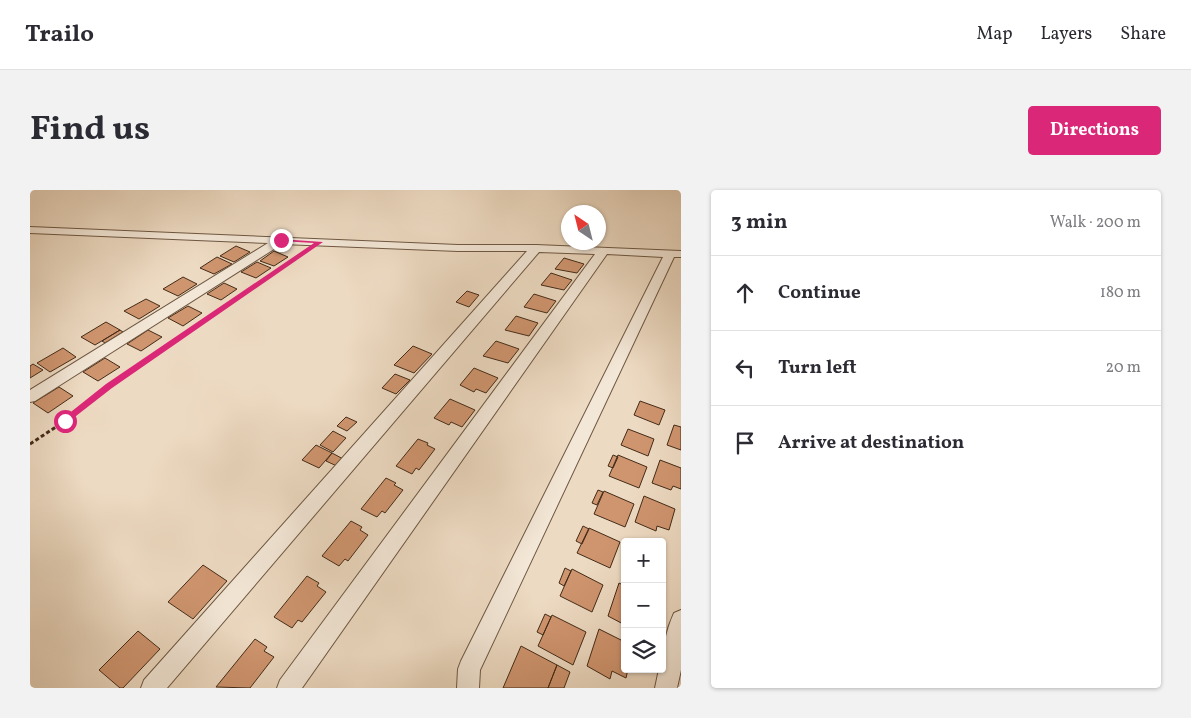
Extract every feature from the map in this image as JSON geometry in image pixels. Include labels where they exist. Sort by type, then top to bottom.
[{"type":"street","points":[[30,230],[458,248],[561,249]]},
{"type":"street","points":[[30,397],[281,240]]},
{"type":"street","points":[[152,688],[536,248]]},
{"type":"street","points":[[288,688],[604,250],[675,254],[469,669],[468,688]]},
{"type":"street","points":[[666,688],[681,620]]},
{"type":"path","points":[[30,444],[65,421],[109,386],[320,242]]},
{"type":"building","points":[[236,246],[250,252],[234,262],[220,256]]},
{"type":"building","points":[[274,251],[288,257],[274,266],[260,261]]},
{"type":"building","points":[[217,257],[232,264],[214,274],[200,268]]},
{"type":"building","points":[[564,258],[584,264],[577,273],[555,269]]},
{"type":"building","points":[[257,262],[271,268],[256,278],[241,272]]},
{"type":"building","points":[[551,273],[572,280],[564,290],[541,285]]},
{"type":"building","points":[[183,277],[197,284],[178,296],[163,289]]},
{"type":"building","points":[[224,283],[237,289],[221,300],[207,294]]},
{"type":"building","points":[[467,291],[479,295],[469,307],[456,302]]},
{"type":"building","points":[[534,294],[556,301],[547,313],[524,307]]},
{"type":"building","points":[[146,299],[160,306],[139,319],[124,311]]},
{"type":"building","points":[[188,306],[202,313],[183,326],[168,318]]},
{"type":"building","points":[[516,316],[538,323],[529,336],[505,330]]},
{"type":"building","points":[[106,322],[120,330],[95,345],[81,337]]},
{"type":"building","points":[[120,330],[123,332],[105,343],[102,341]]},
{"type":"building","points":[[148,330],[162,337],[141,351],[127,344]]},
{"type":"building","points":[[496,341],[519,349],[508,363],[483,356]]},
{"type":"building","points":[[413,346],[432,354],[414,373],[394,365]]},
{"type":"building","points":[[63,348],[76,357],[50,372],[37,363]]},
{"type":"building","points":[[105,358],[120,367],[98,381],[83,372]]},
{"type":"building","points":[[33,364],[43,370],[30,378],[30,366]]},
{"type":"building","points":[[474,368],[498,378],[486,393],[476,389],[474,392],[460,385]]},
{"type":"building","points":[[395,374],[410,380],[396,394],[382,388]]},
{"type":"building","points":[[59,387],[73,396],[48,413],[33,403]]},
{"type":"building","points":[[450,399],[475,410],[462,427],[451,422],[449,425],[434,418]]},
{"type":"building","points":[[640,401],[665,410],[659,425],[634,415]]},
{"type":"building","points":[[346,417],[357,422],[347,431],[337,426]]},
{"type":"building","points":[[674,425],[681,427],[681,450],[667,445]]},
{"type":"building","points":[[628,429],[654,439],[648,456],[621,445]]},
{"type":"building","points":[[333,431],[346,438],[333,452],[320,445]]},
{"type":"building","points":[[418,439],[428,443],[427,445],[435,449],[419,470],[416,468],[412,474],[396,466]]},
{"type":"building","points":[[316,445],[332,453],[319,468],[302,460]]},
{"type":"building","points":[[332,453],[345,460],[339,467],[326,461]]},
{"type":"building","points":[[613,455],[618,457],[613,468],[608,466]]},
{"type":"building","points":[[618,455],[647,467],[639,488],[609,476]]},
{"type":"building","points":[[660,460],[681,468],[681,489],[673,486],[671,490],[652,483]]},
{"type":"building","points":[[386,478],[396,483],[394,485],[403,490],[385,513],[382,511],[377,517],[361,509]]},
{"type":"building","points":[[598,490],[603,492],[597,505],[592,503]]},
{"type":"building","points":[[604,491],[634,504],[625,527],[594,514]]},
{"type":"building","points":[[644,496],[675,509],[669,530],[657,526],[656,531],[635,522]]},
{"type":"building","points":[[351,521],[362,527],[360,530],[368,535],[348,561],[345,559],[339,566],[322,556]]},
{"type":"building","points":[[583,526],[589,529],[582,544],[576,541]]},
{"type":"building","points":[[589,528],[620,542],[610,568],[577,553]]},
{"type":"building","points":[[203,565],[227,581],[193,619],[168,602]]},
{"type":"building","points":[[565,568],[571,571],[564,586],[559,583]]},
{"type":"building","points":[[572,569],[603,585],[592,612],[560,596]]},
{"type":"building","points":[[307,576],[319,583],[317,586],[326,592],[302,622],[298,620],[292,628],[274,617]]},
{"type":"building","points":[[619,583],[621,584],[621,623],[608,616]]},
{"type":"building","points":[[545,614],[551,617],[543,635],[537,632]]},
{"type":"building","points":[[552,615],[586,632],[573,665],[538,646]]},
{"type":"building","points":[[599,629],[621,640],[621,673],[627,673],[626,678],[612,671],[610,679],[587,666]]},
{"type":"building","points":[[138,631],[160,649],[123,688],[120,688],[99,670]]},
{"type":"building","points":[[255,639],[267,647],[264,651],[274,657],[250,688],[216,687]]},
{"type":"building","points":[[521,646],[557,665],[548,688],[503,688]]},
{"type":"building","points":[[557,665],[570,672],[564,688],[548,688]]},
{"type":"route","points":[[65,421],[109,386],[320,242],[281,240]]}]
